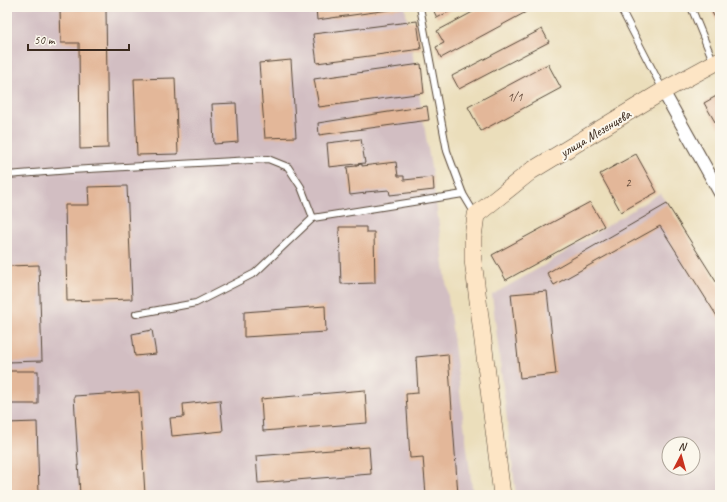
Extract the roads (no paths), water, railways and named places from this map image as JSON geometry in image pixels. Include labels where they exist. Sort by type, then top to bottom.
[{"type":"main road","name":"улица Мезенцева","points":[[476,215],[531,171],[663,91],[717,62]]},
{"type":"main road","points":[[476,215],[473,237],[473,260],[502,495]]},
{"type":"street","points":[[663,91],[720,193]]},
{"type":"lane","points":[[420,7],[447,151],[463,194],[476,215]]},
{"type":"lane","points":[[620,7],[663,91]]},
{"type":"lane","points":[[691,7],[717,62]]},
{"type":"lane","points":[[7,175],[268,159],[288,167],[301,187],[314,218]]},
{"type":"lane","points":[[136,314],[196,303],[255,273],[314,218],[463,194]]}]
